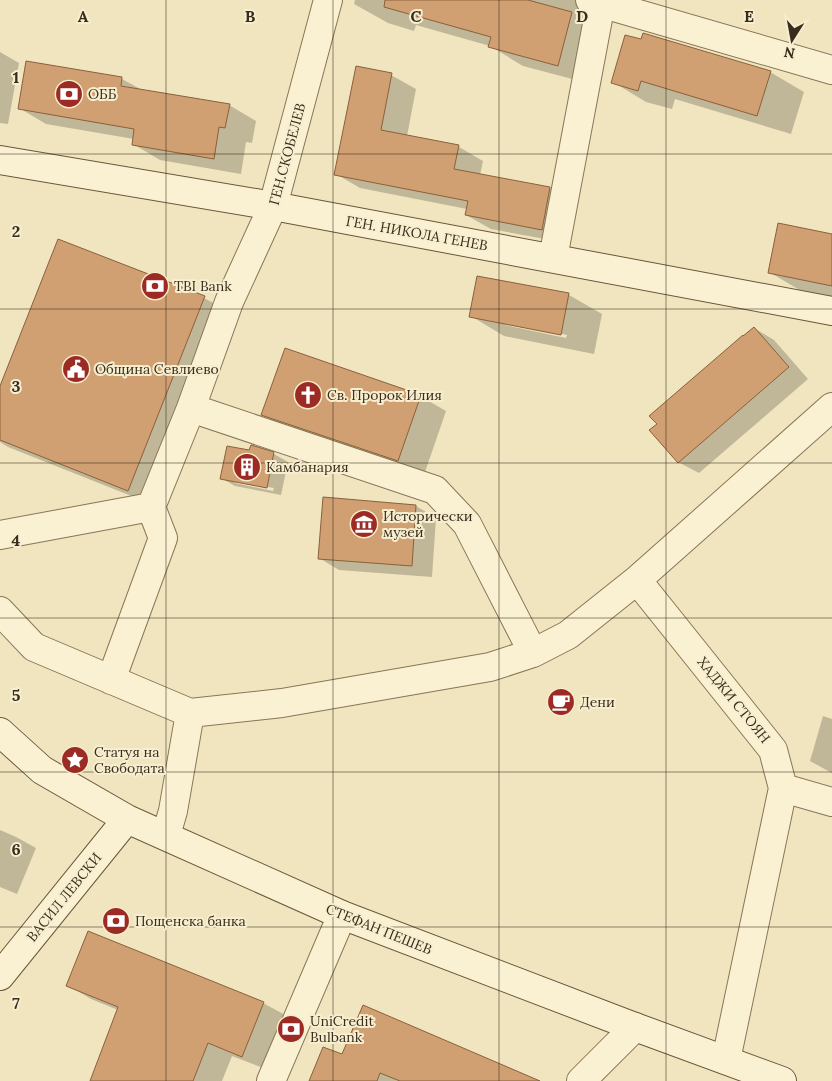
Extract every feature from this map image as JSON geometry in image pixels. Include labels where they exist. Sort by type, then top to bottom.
[{"type":"street","name":"ГЕН.СКОБЕЛЕВ","points":[[151,506],[191,408],[229,302],[273,206],[328,0]]},
{"type":"street","points":[[553,258],[611,3],[832,70]]},
{"type":"street","name":"ГЕН. НИКОЛА ГЕНЕВ","points":[[0,160],[273,206],[832,311]]},
{"type":"street","points":[[191,408],[435,490],[467,524],[533,653]]},
{"type":"street","points":[[0,611],[34,647],[190,712],[282,703],[490,667],[533,653],[568,635],[826,423]]},
{"type":"street","points":[[0,535],[151,506],[163,538],[111,680]]},
{"type":"street","name":"ХАДЖИ СТОЯН","points":[[637,580],[773,750],[783,788]]},
{"type":"street","points":[[166,835],[173,811],[190,712]]},
{"type":"street","name":"СТЕФАН ПЕШЕВ","points":[[0,732],[42,770],[127,819],[342,915],[634,1027],[782,1081]]},
{"type":"street","points":[[726,1060],[783,788],[832,802]]},
{"type":"street","name":"ВАСИЛ ЛЕВСКИ","points":[[0,976],[127,819]]},
{"type":"street","points":[[271,1081],[342,915]]},
{"type":"street","points":[[581,1081],[634,1027]]},
{"type":"building","points":[[385,0],[528,0],[572,12],[558,66],[488,47],[491,37],[384,7]]},
{"type":"building","points":[[643,33],[771,71],[757,116],[641,81],[638,91],[611,83],[625,35],[641,39]]},
{"type":"building","points":[[26,61],[122,77],[121,86],[230,104],[225,128],[219,127],[214,159],[132,145],[134,129],[18,109]]},
{"type":"building","points":[[356,66],[392,73],[381,130],[459,145],[454,169],[550,187],[542,230],[465,215],[468,201],[334,175]]},
{"type":"building","points":[[778,223],[832,234],[832,286],[768,273]]},
{"type":"building","points":[[58,239],[205,296],[128,491],[0,440],[0,386]]},
{"type":"building","points":[[477,276],[569,293],[561,335],[469,317]]},
{"type":"building","points":[[754,327],[789,367],[678,463],[649,430],[657,424],[649,416]]},
{"type":"building","points":[[285,348],[421,395],[398,461],[261,415]]},
{"type":"building","name":"Камбанария","points":[[251,445],[274,452],[267,488],[220,479],[227,446],[249,450]]},
{"type":"building","points":[[323,497],[416,505],[412,566],[318,559]]},
{"type":"building","points":[[88,931],[264,1002],[242,1057],[208,1043],[193,1081],[90,1081],[118,1007],[66,986]]},
{"type":"building","points":[[363,1005],[540,1081],[400,1081],[380,1073],[377,1081],[309,1081],[323,1047],[342,1054]]},
{"type":"place","name":"ОББ","points":[[69,94]]},
{"type":"place","name":"TBI Bank","points":[[155,286]]},
{"type":"place","name":"Община Севлиево","points":[[76,369]]},
{"type":"place","name":"Св. Пророк Илия","points":[[308,395]]},
{"type":"place","name":"Камбанария","points":[[247,467]]},
{"type":"place","name":"Исторически музей","points":[[364,524]]},
{"type":"place","name":"Дени","points":[[561,702]]},
{"type":"place","name":"Статуя на Свободата","points":[[75,760]]},
{"type":"place","name":"Пощенска банка","points":[[116,921]]},
{"type":"place","name":"UniCredit Bulbank","points":[[291,1029]]}]
